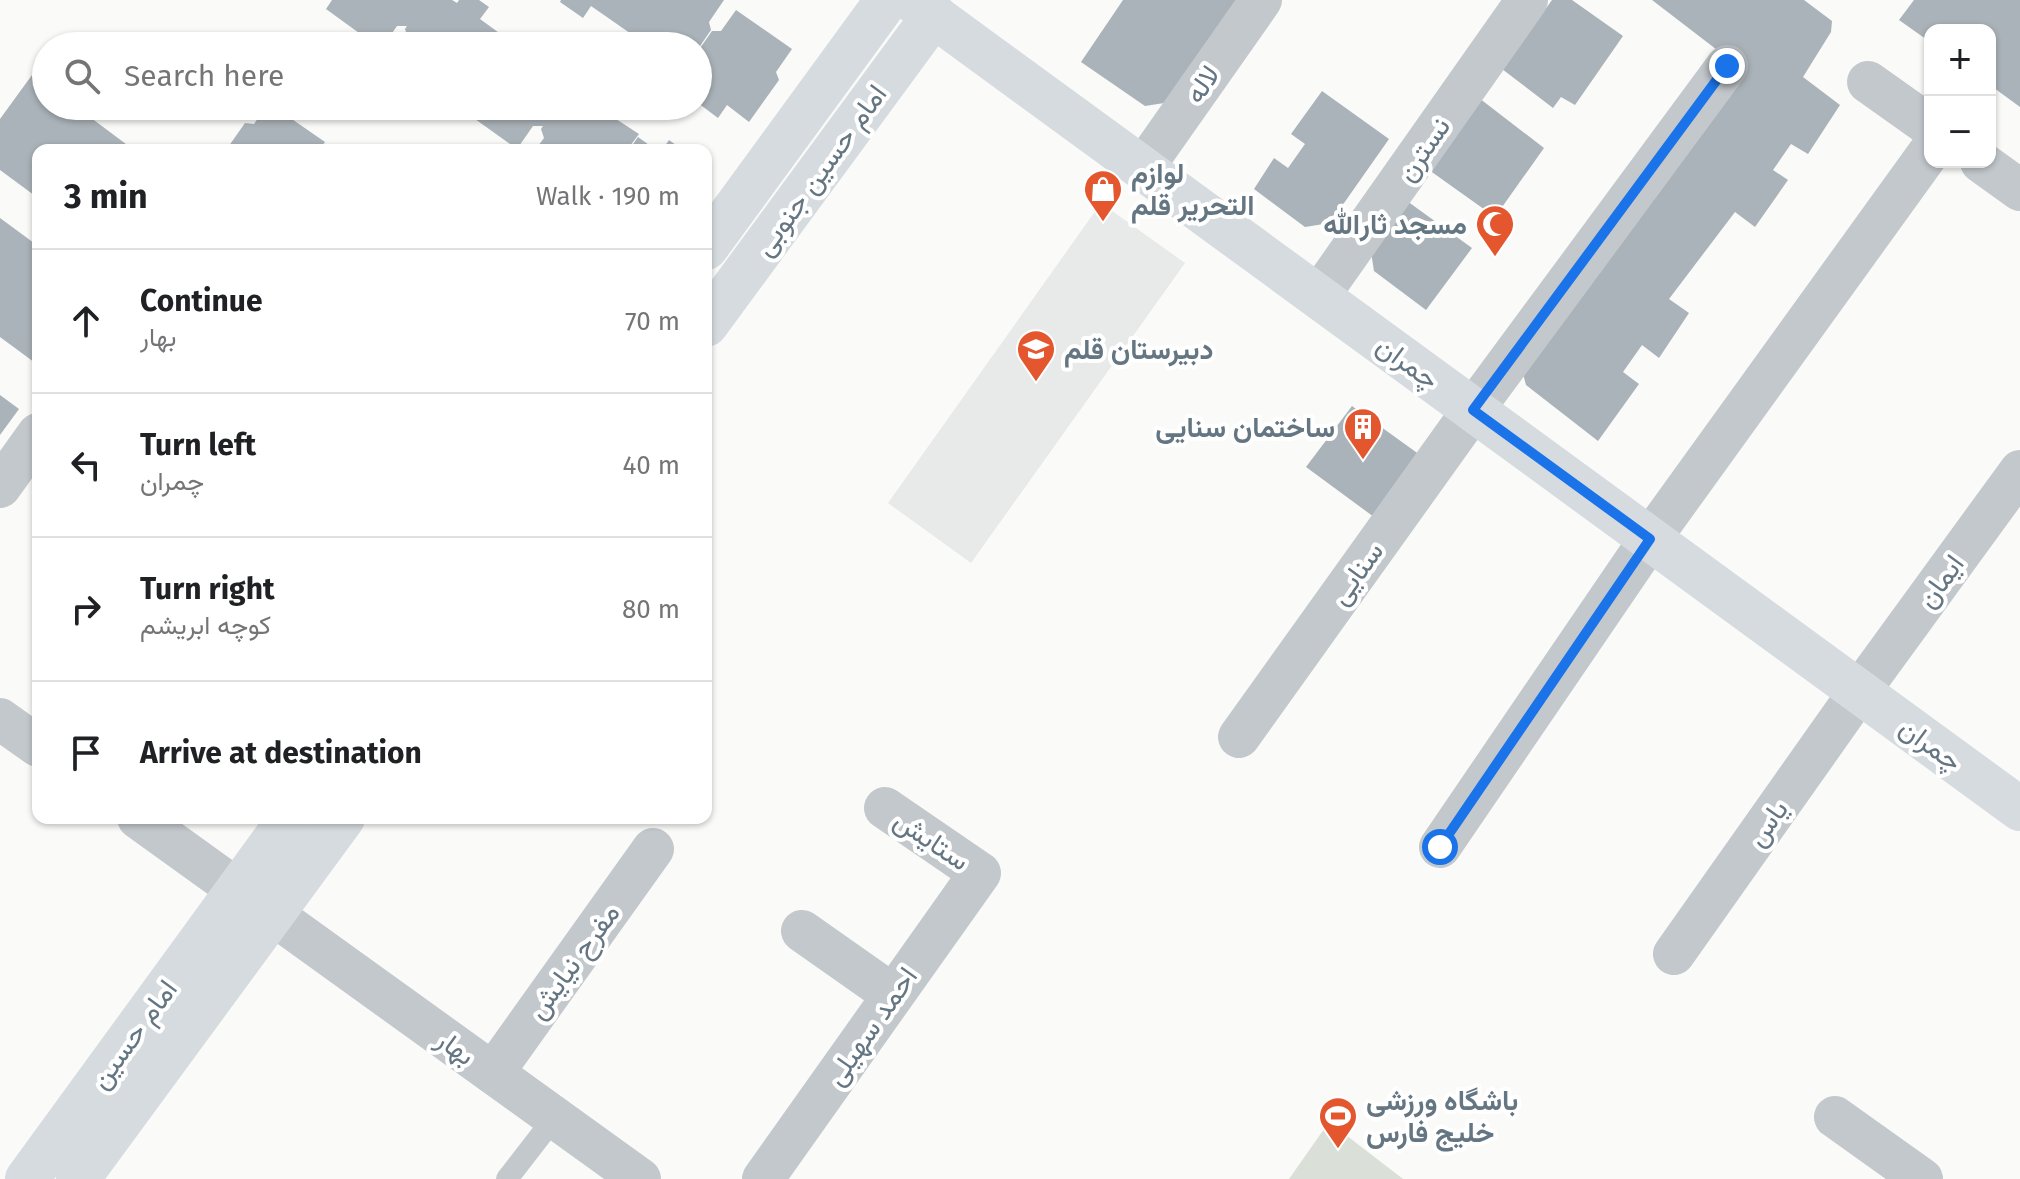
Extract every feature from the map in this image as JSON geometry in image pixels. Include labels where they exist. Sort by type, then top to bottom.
[{"type":"street","name":"امام حسین جنوبی","points":[[712,240],[887,0]]},
{"type":"street","name":"لاله","points":[[1143,168],[1261,0]]},
{"type":"street","name":"نسترن","points":[[1318,297],[1527,0]]},
{"type":"street","name":"امام حسین جنوبی","points":[[712,316],[930,5]]},
{"type":"street","name":"چمران","points":[[930,5],[1143,168],[2020,809]]},
{"type":"street","name":"سنایی","points":[[1239,737],[1473,410],[1727,66]]},
{"type":"street","points":[[1868,82],[1924,122]]},
{"type":"street","points":[[1440,847],[1650,539],[1924,159]]},
{"type":"street","points":[[1989,168],[2020,190]]},
{"type":"street","points":[[0,487],[32,442]]},
{"type":"street","name":"ایمان","points":[[1859,692],[2020,471]]},
{"type":"street","name":"یاس","points":[[1674,954],[1859,692]]},
{"type":"street","points":[[0,719],[32,742]]},
{"type":"street","name":"ستایش","points":[[885,808],[980,873]]},
{"type":"street","name":"بهار","points":[[146,824],[640,1179]]},
{"type":"street","points":[[255,902],[288,824]]},
{"type":"street","points":[[255,902],[337,824]]},
{"type":"street","name":"مفرح نیایش","points":[[493,1073],[653,849]]},
{"type":"street","name":"احمد سهیلی","points":[[763,1179],[980,873]]},
{"type":"street","name":"امام حسین","points":[[27,1179],[255,902]]},
{"type":"street","name":"امام حسین","points":[[78,1179],[255,902]]},
{"type":"street","points":[[802,931],[893,995]]},
{"type":"street","points":[[1835,1117],[1922,1179]]},
{"type":"lane","points":[[507,1179],[555,1117]]},
{"type":"shaded area","name":"دبیرستان قلم","points":[[1101,203],[1185,263],[971,563],[888,503]]},
{"type":"shaded area","name":"باشگاه ورزشی خلیج فارس","points":[[1329,1122],[1403,1179],[1289,1179]]},
{"type":"building","points":[[332,0],[452,0],[457,3],[459,0],[479,0],[489,7],[480,19],[498,32],[406,32],[407,26],[397,26],[393,32],[358,32],[326,9]]},
{"type":"building","points":[[724,0],[709,22],[710,32],[628,32],[591,6],[583,18],[560,2]]},
{"type":"building","points":[[1123,0],[1247,0],[1177,101],[1145,106],[1081,62]]},
{"type":"building","points":[[1552,0],[1572,0],[1623,36],[1575,105],[1561,97],[1553,108],[1502,69]]},
{"type":"building","points":[[1652,0],[1804,0],[1832,21],[1831,32],[1803,77],[1840,105],[1808,154],[1791,144],[1773,170],[1788,180],[1755,227],[1735,212],[1669,299],[1689,313],[1659,358],[1642,345],[1623,372],[1639,384],[1598,441],[1526,385],[1522,370],[1738,66]]},
{"type":"building","points":[[1914,0],[2020,0],[2020,107],[1996,89],[1996,24],[1924,24],[1924,38],[1899,20]]},
{"type":"building","points":[[736,10],[792,49],[776,72],[779,80],[749,122],[727,105],[718,118],[712,114],[711,32],[721,31]]},
{"type":"building","points":[[32,75],[32,120],[94,120],[126,144],[32,144],[32,194],[0,170],[0,119]]},
{"type":"building","points":[[1322,91],[1389,139],[1330,223],[1305,227],[1254,189],[1274,158],[1288,168],[1305,144],[1291,134]]},
{"type":"building","points":[[1479,98],[1544,148],[1495,217],[1429,170]]},
{"type":"building","points":[[257,120],[293,120],[325,142],[230,144],[245,123],[254,124]]},
{"type":"building","points":[[476,120],[618,120],[639,134],[632,144],[540,144],[544,138],[543,126],[533,126],[520,144],[510,144]]},
{"type":"building","points":[[638,137],[648,144],[633,144]]},
{"type":"building","points":[[1407,201],[1472,248],[1426,310],[1374,271],[1371,252]]},
{"type":"building","points":[[0,218],[32,242],[32,361],[0,337]]},
{"type":"building","points":[[0,395],[19,409],[0,435]]},
{"type":"building","name":"ساختمان سنایی","points":[[1352,406],[1420,455],[1374,517],[1306,467]]},
{"type":"place","name":"لوازم التحریر قلم","points":[[1103,223]]},
{"type":"place","name":"مسجد ثارالله","points":[[1495,258]]},
{"type":"place","name":"دبیرستان قلم","points":[[1036,383]]},
{"type":"place","name":"ساختمان سنایی","points":[[1363,461]]},
{"type":"place","name":"باشگاه ورزشی خلیج فارس","points":[[1338,1150]]},
{"type":"route","points":[[1440,847],[1650,539],[1473,410],[1727,66]]}]
